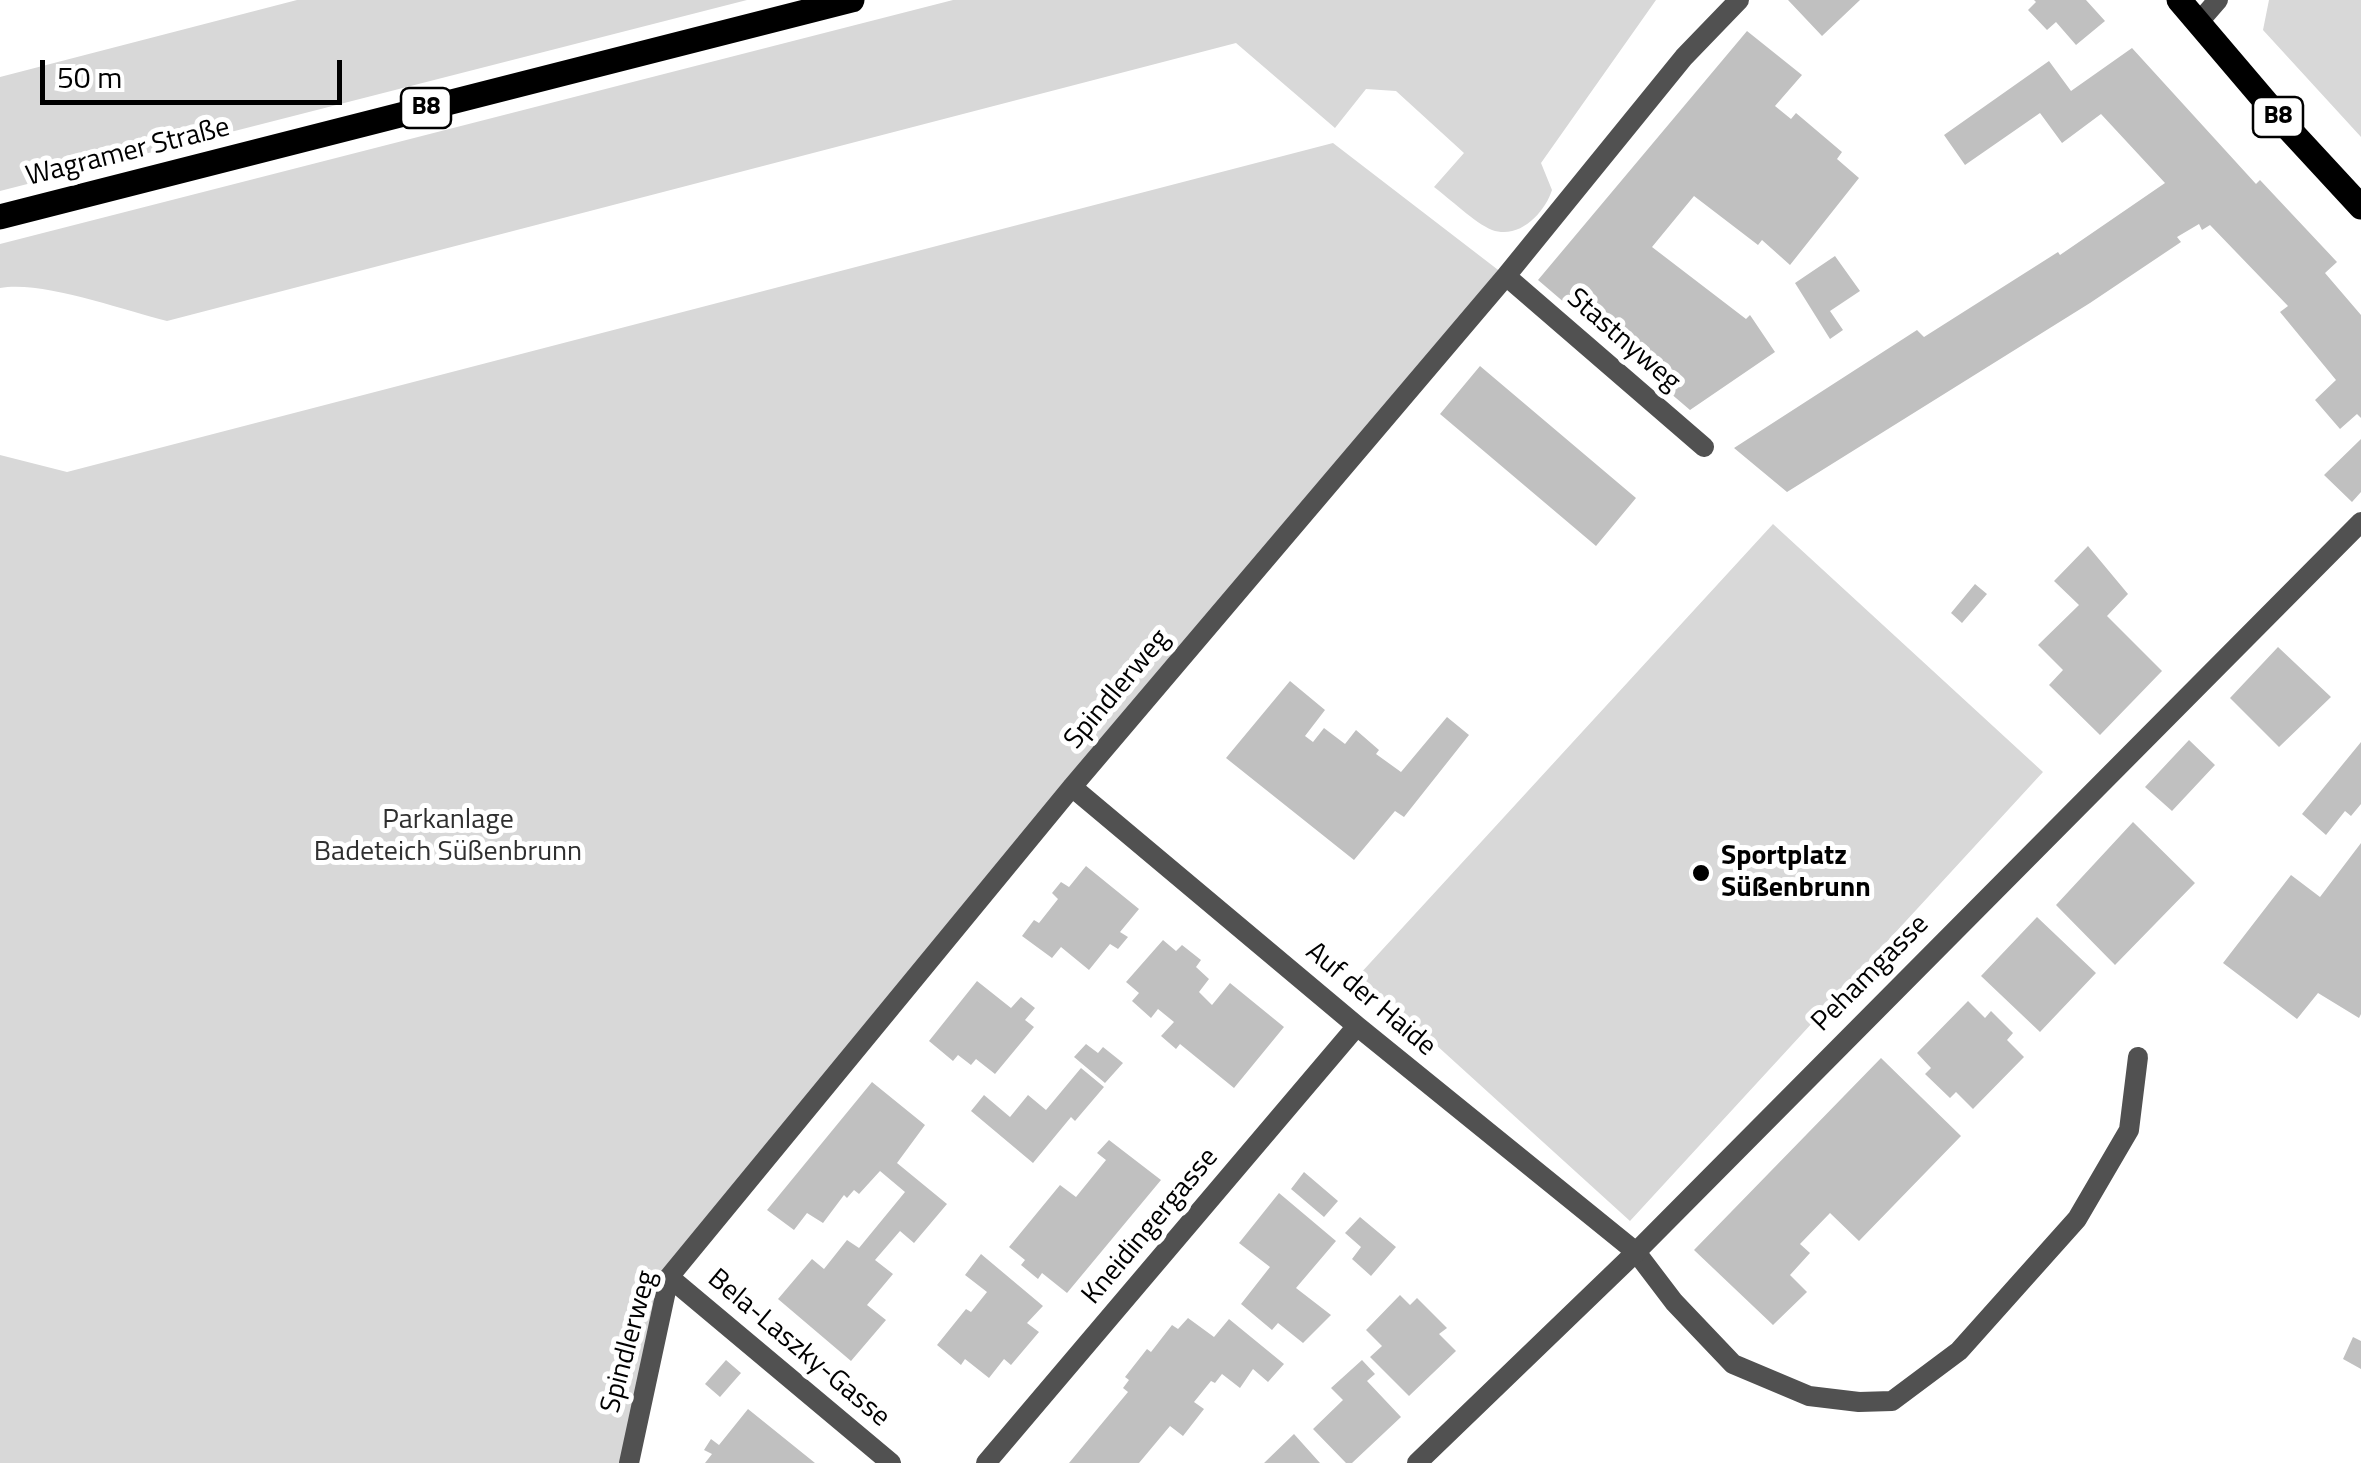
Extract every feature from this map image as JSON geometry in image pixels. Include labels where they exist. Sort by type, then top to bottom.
[{"type":"main road","name":"Wagramer Straße","points":[[0,217],[852,0]]},
{"type":"main road","name":"B8","points":[[2179,0],[2361,207]]},
{"type":"street","name":"Spindlerweg","points":[[629,1463],[669,1277],[1072,787],[1506,276],[1684,58],[1739,0]]},
{"type":"street","points":[[2198,23],[2218,0]]},
{"type":"street","name":"Stastnyweg","points":[[1506,276],[1704,447]]},
{"type":"street","name":"Pehamgasse","points":[[1417,1463],[1636,1252],[2361,522]]},
{"type":"street","name":"Auf der Haide","points":[[1072,787],[1357,1026],[1636,1252],[1674,1302],[1734,1364],[1809,1396],[1892,1401],[1959,1351],[2077,1219],[2128,1130],[2138,1057]]},
{"type":"street","name":"Kneidingergasse","points":[[986,1463],[1357,1026]]},
{"type":"street","name":"Bela-Laszky-Gasse","points":[[669,1277],[891,1463]]},
{"type":"green space","points":[[297,0],[747,0],[0,191],[0,77]]},
{"type":"green space","points":[[953,0],[1656,0],[1541,163],[1552,190],[1544,207],[1530,222],[1512,231],[1485,227],[1434,187],[1464,153],[1396,91],[1366,89],[1335,128],[1236,43],[167,321],[59,292],[0,288],[0,244]]},
{"type":"green space","points":[[2269,0],[2361,0],[2361,137],[2263,30]]},
{"type":"green space","name":"Parkanlage Badeteich Süßenbrunn","points":[[1333,143],[1506,276],[669,1277],[629,1463],[0,1463],[0,455],[67,472]]},
{"type":"green space","name":"Sportplatz Süßenbrunn","points":[[1773,524],[2043,772],[1630,1221],[1359,975]]},
{"type":"building","points":[[1788,0],[1860,0],[1822,36]]},
{"type":"building","points":[[2034,0],[2086,0],[2105,21],[2076,45],[2056,22],[2047,30],[2028,10]]},
{"type":"building","points":[[1747,31],[1802,75],[1775,106],[1791,119],[1796,113],[1842,152],[1837,159],[1859,178],[1790,265],[1762,240],[1758,245],[1694,196],[1652,247],[1746,319],[1750,315],[1775,352],[1690,410],[1538,280]]},
{"type":"building","points":[[2132,48],[2256,184],[2260,180],[2337,262],[2325,273],[2361,315],[2361,418],[2357,414],[2340,429],[2315,400],[2336,380],[2280,312],[2288,306],[2210,225],[2202,230],[2199,224],[2177,237],[2181,242],[2090,303],[1787,492],[1734,448],[1917,330],[1924,337],[2058,252],[2060,255],[2165,183],[2101,114],[2062,143],[2040,113],[1965,165],[1944,135],[2049,61],[2071,91]]},
{"type":"building","points":[[1835,256],[1860,291],[1830,311],[1843,330],[1830,339],[1795,283]]},
{"type":"building","points":[[1480,366],[1636,498],[1596,546],[1440,414]]},
{"type":"building","points":[[2361,439],[2361,492],[2352,502],[2324,475]]},
{"type":"building","points":[[2088,546],[2128,594],[2107,616],[2162,671],[2100,735],[2049,685],[2063,670],[2038,645],[2079,605],[2054,581]]},
{"type":"building","points":[[1975,584],[1987,594],[1962,623],[1951,613]]},
{"type":"building","points":[[2278,647],[2331,697],[2279,747],[2230,698]]},
{"type":"building","points":[[1290,681],[1325,710],[1305,736],[1313,742],[1324,728],[1345,744],[1356,730],[1379,750],[1376,754],[1401,772],[1447,717],[1469,735],[1404,817],[1395,811],[1354,860],[1226,758]]},
{"type":"building","points":[[2189,740],[2215,765],[2172,811],[2145,787]]},
{"type":"building","points":[[2361,742],[2361,804],[2351,816],[2345,811],[2326,835],[2302,814]]},
{"type":"building","points":[[2133,822],[2195,883],[2115,965],[2056,905]]},
{"type":"building","points":[[2361,843],[2361,1014],[2359,1018],[2318,993],[2297,1019],[2223,963],[2291,875],[2320,897]]},
{"type":"building","points":[[1086,866],[1139,909],[1120,932],[1128,937],[1118,949],[1110,944],[1089,970],[1061,947],[1052,958],[1022,936],[1034,920],[1039,923],[1058,899],[1052,893],[1061,882],[1069,887]]},
{"type":"building","points":[[2037,917],[2096,973],[2040,1032],[1981,976]]},
{"type":"building","points":[[1163,940],[1176,951],[1182,945],[1201,960],[1196,967],[1209,979],[1199,992],[1212,1005],[1230,983],[1284,1027],[1234,1088],[1180,1044],[1176,1049],[1161,1036],[1174,1022],[1158,1009],[1151,1018],[1132,1001],[1139,993],[1126,982]]},
{"type":"building","points":[[977,981],[1011,1008],[1021,997],[1035,1008],[1025,1020],[1034,1027],[995,1074],[976,1059],[971,1065],[958,1055],[953,1061],[929,1041]]},
{"type":"building","points":[[1968,1001],[1985,1018],[1991,1011],[2013,1033],[2007,1040],[2024,1057],[1973,1109],[1956,1092],[1950,1098],[1925,1074],[1931,1068],[1917,1053]]},
{"type":"building","points":[[1086,1044],[1098,1053],[1103,1047],[1123,1063],[1105,1083],[1074,1057]]},
{"type":"building","points":[[1881,1058],[1961,1136],[1859,1241],[1830,1213],[1800,1244],[1810,1253],[1790,1275],[1807,1292],[1773,1325],[1694,1250]]},
{"type":"building","points":[[1081,1068],[1104,1087],[1075,1121],[1071,1117],[1033,1163],[971,1111],[984,1095],[1010,1117],[1028,1095],[1046,1110]]},
{"type":"building","points":[[872,1082],[925,1125],[897,1163],[947,1204],[914,1243],[900,1231],[875,1260],[893,1274],[867,1305],[886,1320],[851,1361],[778,1299],[812,1259],[824,1269],[847,1240],[859,1248],[905,1192],[880,1171],[859,1194],[854,1190],[847,1198],[844,1195],[823,1223],[807,1213],[794,1230],[767,1210]]},
{"type":"building","points":[[1109,1140],[1161,1180],[1067,1293],[1042,1273],[1038,1279],[1021,1265],[1025,1260],[1009,1247],[1060,1185],[1076,1197],[1106,1160],[1097,1153]]},
{"type":"building","points":[[1304,1172],[1338,1201],[1324,1217],[1291,1189]]},
{"type":"building","points":[[1279,1193],[1336,1241],[1296,1288],[1331,1315],[1303,1343],[1278,1323],[1272,1330],[1241,1304],[1270,1267],[1239,1243]]},
{"type":"building","points":[[1360,1217],[1396,1247],[1371,1276],[1352,1259],[1361,1247],[1345,1233]]},
{"type":"building","points":[[981,1254],[1043,1306],[1027,1323],[1039,1332],[1011,1365],[1004,1359],[989,1378],[965,1359],[961,1365],[937,1345],[966,1309],[971,1312],[987,1292],[965,1275]]},
{"type":"building","points":[[1400,1295],[1410,1305],[1417,1298],[1447,1328],[1439,1334],[1456,1351],[1409,1396],[1370,1357],[1382,1346],[1366,1330]]},
{"type":"building","points":[[1188,1318],[1214,1337],[1229,1319],[1284,1364],[1268,1382],[1253,1369],[1240,1388],[1222,1374],[1215,1383],[1211,1381],[1194,1402],[1204,1409],[1183,1436],[1170,1426],[1139,1463],[1069,1463],[1128,1392],[1123,1388],[1129,1380],[1125,1377],[1147,1349],[1151,1352],[1172,1325],[1178,1329]]},
{"type":"building","points":[[2353,1337],[2361,1341],[2361,1369],[2343,1359]]},
{"type":"building","points":[[726,1360],[741,1373],[720,1397],[705,1384]]},
{"type":"building","points":[[1362,1360],[1375,1374],[1367,1381],[1401,1417],[1352,1463],[1346,1463],[1313,1429],[1343,1400],[1331,1388]]},
{"type":"building","points":[[748,1409],[815,1463],[705,1463],[712,1454],[704,1450],[711,1439],[719,1445]]},
{"type":"building","points":[[1294,1434],[1320,1463],[1264,1463]]},
{"type":"place","name":"Sportplatz Süßenbrunn","points":[[1701,873]]}]
